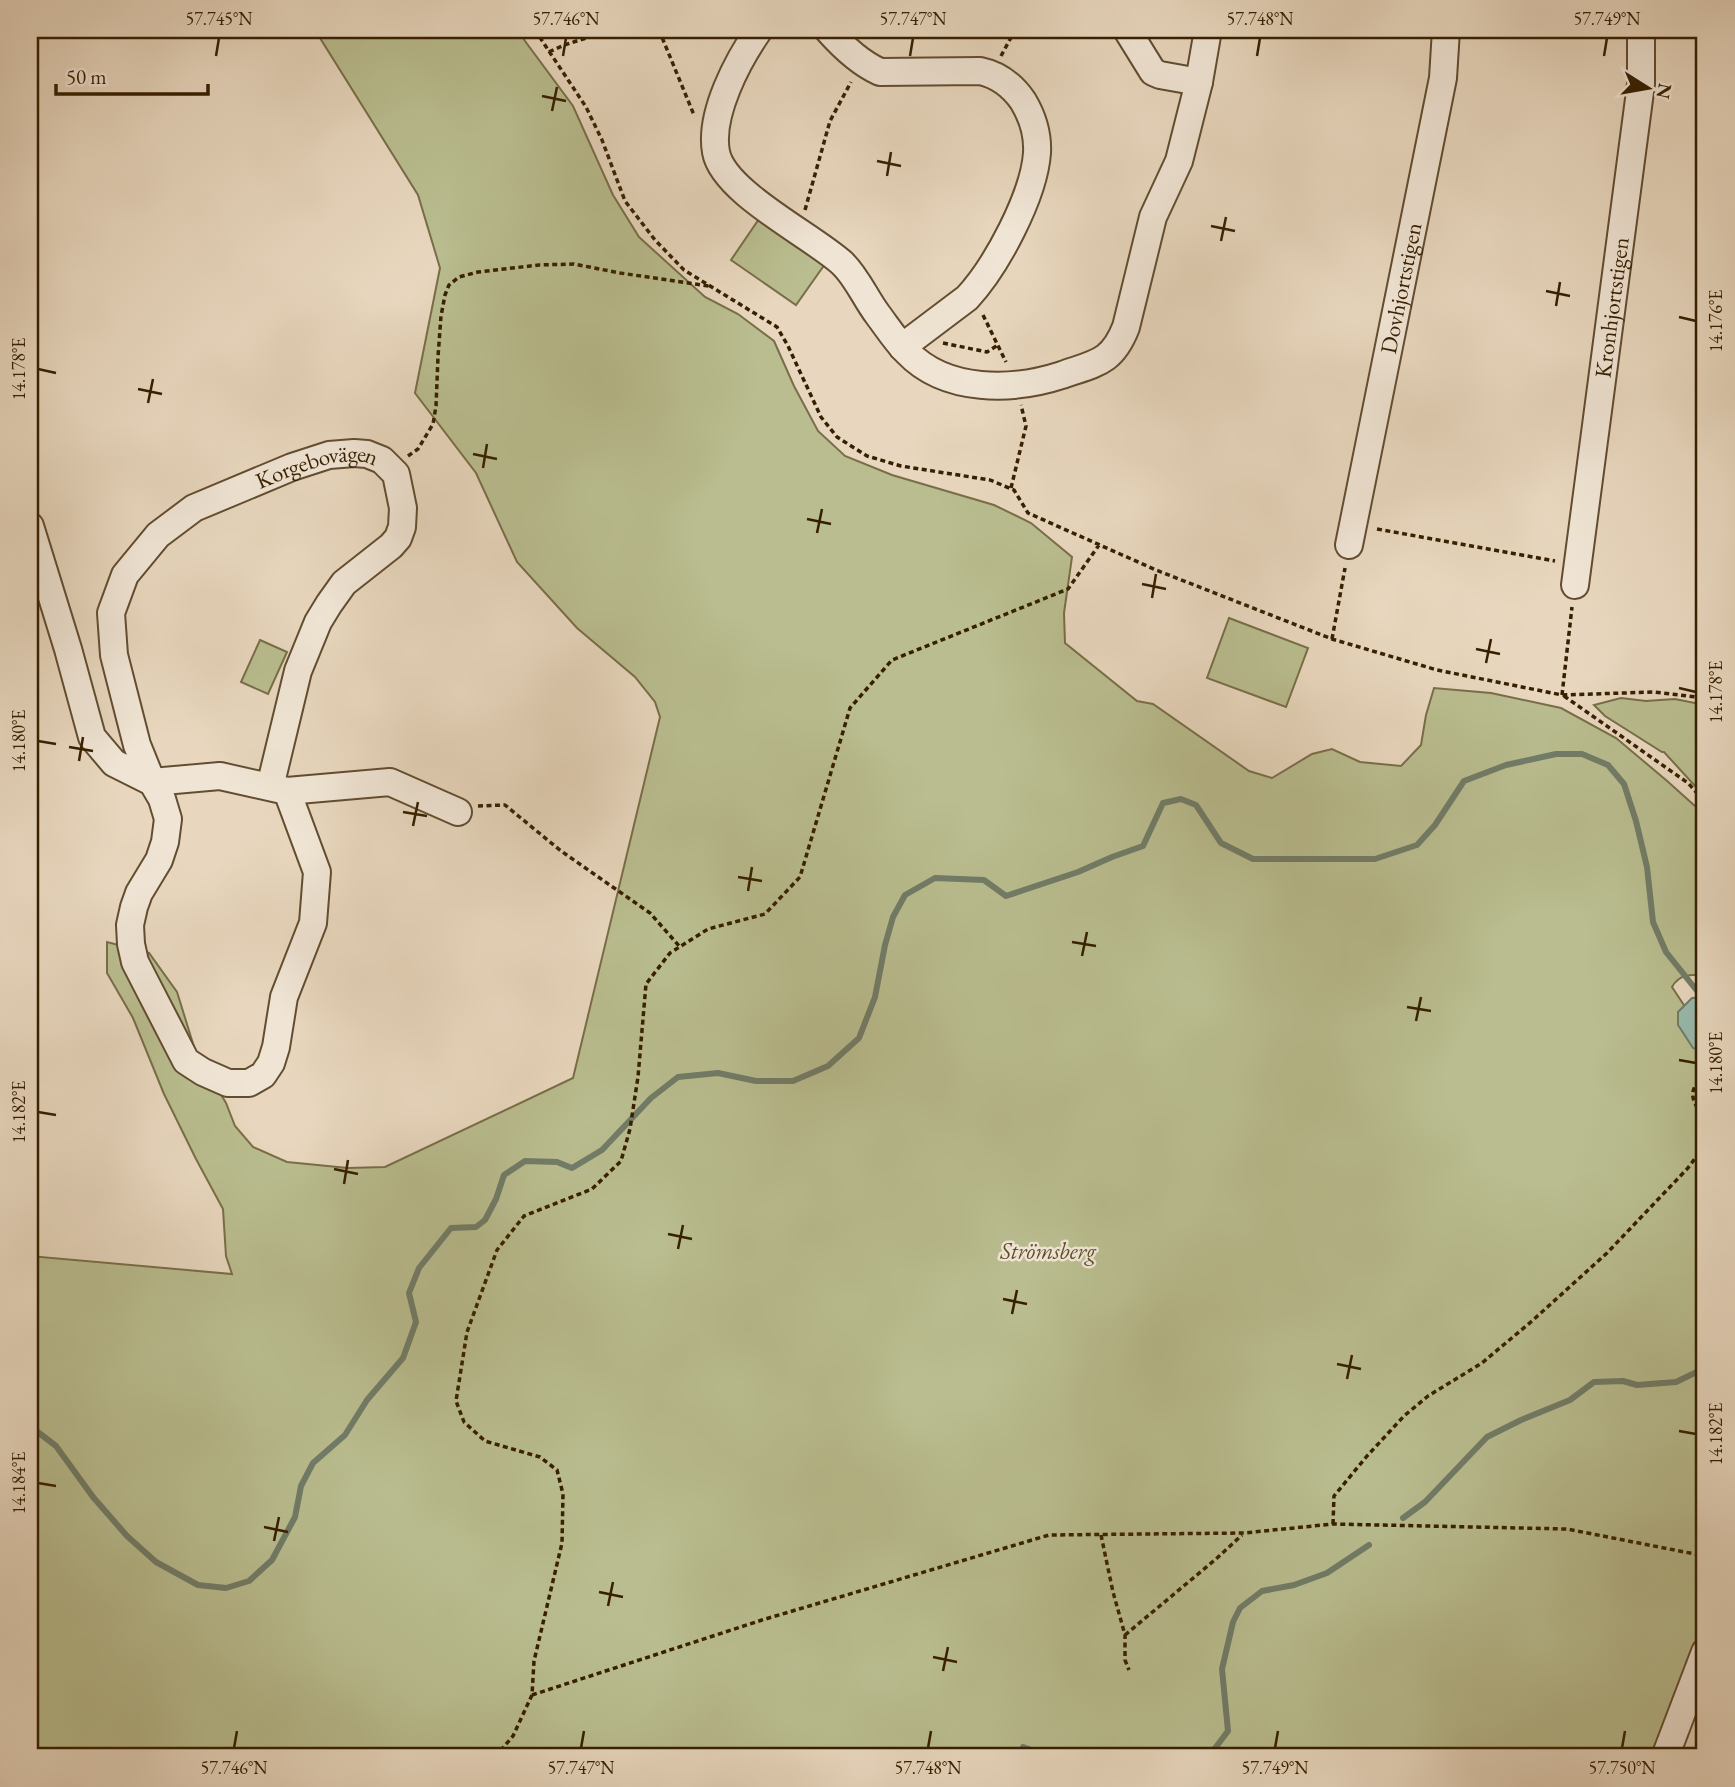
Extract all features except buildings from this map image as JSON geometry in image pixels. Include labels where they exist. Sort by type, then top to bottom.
[{"type":"street","points":[[759,30],[726,89],[717,121],[716,152],[720,165],[744,192],[843,263],[876,312],[908,342],[917,361],[939,374],[967,383],[990,386],[1013,386],[1044,380],[1098,363],[1120,343],[1153,217],[1179,161],[1199,82],[1208,30]]},
{"type":"street","points":[[828,30],[864,64],[880,72],[980,71],[993,74],[1018,93],[1036,135],[1037,153],[1028,190],[1017,219],[993,261],[967,298],[908,342]]},
{"type":"street","points":[[1127,30],[1153,72],[1199,82]]},
{"type":"street","name":"Dovhjortstigen","points":[[1352,535],[1443,78],[1446,30]]},
{"type":"street","name":"Kronhjortstigen","points":[[1576,575],[1641,83],[1641,30]]},
{"type":"street","name":"Korgebovägen","points":[[367,454],[382,460],[396,474],[403,508],[404,518],[398,538],[344,583],[328,604],[298,671],[278,789],[317,872],[313,923],[284,997],[271,1063],[263,1075],[249,1083],[228,1083],[186,1061],[135,962],[130,925],[134,907],[139,893],[159,860],[168,819],[162,799],[152,782],[137,745],[114,655],[111,613],[125,575],[158,535],[194,508],[292,467],[329,455],[367,454]]},
{"type":"street","points":[[30,526],[92,737],[114,763],[152,782],[220,776],[278,789],[390,782],[458,812]]},
{"type":"street","points":[[1665,1757],[1705,1651]]},
{"type":"path","points":[[535,30],[586,107],[602,140],[625,201],[655,240],[684,270],[777,327],[821,417],[837,437],[867,456],[901,466],[990,480],[1014,490],[1027,513],[1156,570],[1332,639],[1437,670],[1562,695],[1654,692],[1705,698]]},
{"type":"path","points":[[549,52],[566,43],[609,32],[647,30]]},
{"type":"path","points":[[659,30],[699,127],[716,139]]},
{"type":"path","points":[[993,74],[1014,30]]},
{"type":"path","points":[[800,232],[831,121],[851,81],[864,64]]},
{"type":"path","points":[[391,468],[418,449],[433,424],[441,316],[449,285],[459,277],[478,272],[539,265],[574,264],[711,287]]},
{"type":"path","points":[[908,342],[987,352],[998,345]]},
{"type":"path","points":[[1332,639],[1352,535],[1576,575],[1562,695]]},
{"type":"path","points":[[495,1757],[513,1736],[532,1695],[534,1661],[562,1543],[563,1494],[556,1470],[540,1457],[485,1441],[464,1422],[456,1401],[467,1332],[497,1250],[524,1216],[592,1189],[621,1161],[630,1129],[638,1077],[646,985],[670,953],[708,929],[765,914],[800,877],[850,708],[892,660],[1068,589],[1099,545]]},
{"type":"path","points":[[1562,695],[1688,783],[1705,803]]},
{"type":"path","points":[[458,812],[470,806],[505,805],[561,851],[650,912],[680,947]]},
{"type":"path","points":[[1333,1524],[1335,1496],[1404,1416],[1427,1396],[1482,1363],[1532,1321],[1608,1252],[1687,1169],[1699,1154],[1704,1139],[1702,1119],[1692,1097],[1705,1073]]},
{"type":"path","points":[[532,1695],[762,1620],[1049,1535],[1244,1533],[1333,1524],[1567,1529],[1705,1556]]},
{"type":"path","points":[[1125,1635],[1244,1533]]},
{"type":"path","points":[[1101,1535],[1112,1592],[1125,1635],[1125,1660],[1129,1670]]},
{"type":"green space","name":"Strömsberg","points":[[315,30],[519,30],[573,106],[613,195],[639,237],[705,297],[738,314],[774,341],[818,431],[845,456],[892,475],[994,505],[1031,523],[1072,557],[1064,613],[1065,643],[1137,701],[1153,704],[1249,771],[1272,778],[1312,754],[1332,749],[1360,762],[1401,766],[1421,745],[1434,688],[1491,693],[1561,708],[1616,738],[1705,815],[1705,976],[1686,976],[1672,987],[1705,1037],[1705,1643],[1659,1757],[30,1757],[30,1256],[232,1274],[226,1256],[223,1209],[164,1094],[133,1018],[107,973],[107,942],[149,953],[177,992],[195,1050],[226,1103],[235,1126],[253,1147],[287,1162],[348,1168],[385,1167],[573,1078],[660,717],[655,702],[635,677],[577,628],[517,562],[476,473],[415,393],[440,268],[418,195]]},
{"type":"green space","points":[[759,219],[825,264],[796,305],[731,260]]},
{"type":"green space","points":[[1229,618],[1308,648],[1286,707],[1207,678]]},
{"type":"green space","points":[[260,640],[287,652],[268,694],[241,682]]},
{"type":"green space","points":[[1621,698],[1646,701],[1675,699],[1705,705],[1705,797],[1664,752],[1605,716],[1594,705]]},
{"type":"shaded area","points":[[1705,997],[1705,1053],[1693,1048],[1678,1025],[1678,1012],[1692,998]]},
{"type":"waterway","points":[[30,1426],[56,1446],[93,1497],[127,1536],[156,1562],[198,1585],[226,1588],[249,1581],[272,1560],[295,1517],[301,1486],[313,1463],[345,1435],[367,1400],[403,1358],[416,1322],[409,1293],[419,1268],[451,1228],[476,1227],[485,1220],[504,1175],[525,1161],[557,1162],[572,1168],[602,1150],[651,1098],[678,1077],[718,1073],[756,1081],[793,1081],[828,1066],[859,1038],[875,997],[893,917],[905,895],[935,878],[984,880],[1006,896],[1078,872],[1143,846],[1163,803],[1181,799],[1196,805],[1221,843],[1253,859],[1375,859],[1417,845],[1435,825],[1464,781],[1506,765],[1556,754],[1582,754],[1608,765],[1624,784],[1647,867],[1653,922],[1666,952],[1702,997]]},
{"type":"waterway","points":[[1403,1518],[1425,1502],[1487,1437],[1570,1400],[1594,1382],[1623,1381],[1637,1385],[1676,1382],[1705,1368]]},
{"type":"waterway","points":[[1202,1757],[1210,1755],[1228,1731],[1222,1669],[1233,1622],[1240,1608],[1262,1591],[1294,1585],[1327,1573],[1369,1545]]},
{"type":"waterway","points":[[1020,1757],[1023,1747],[1050,1757]]}]
